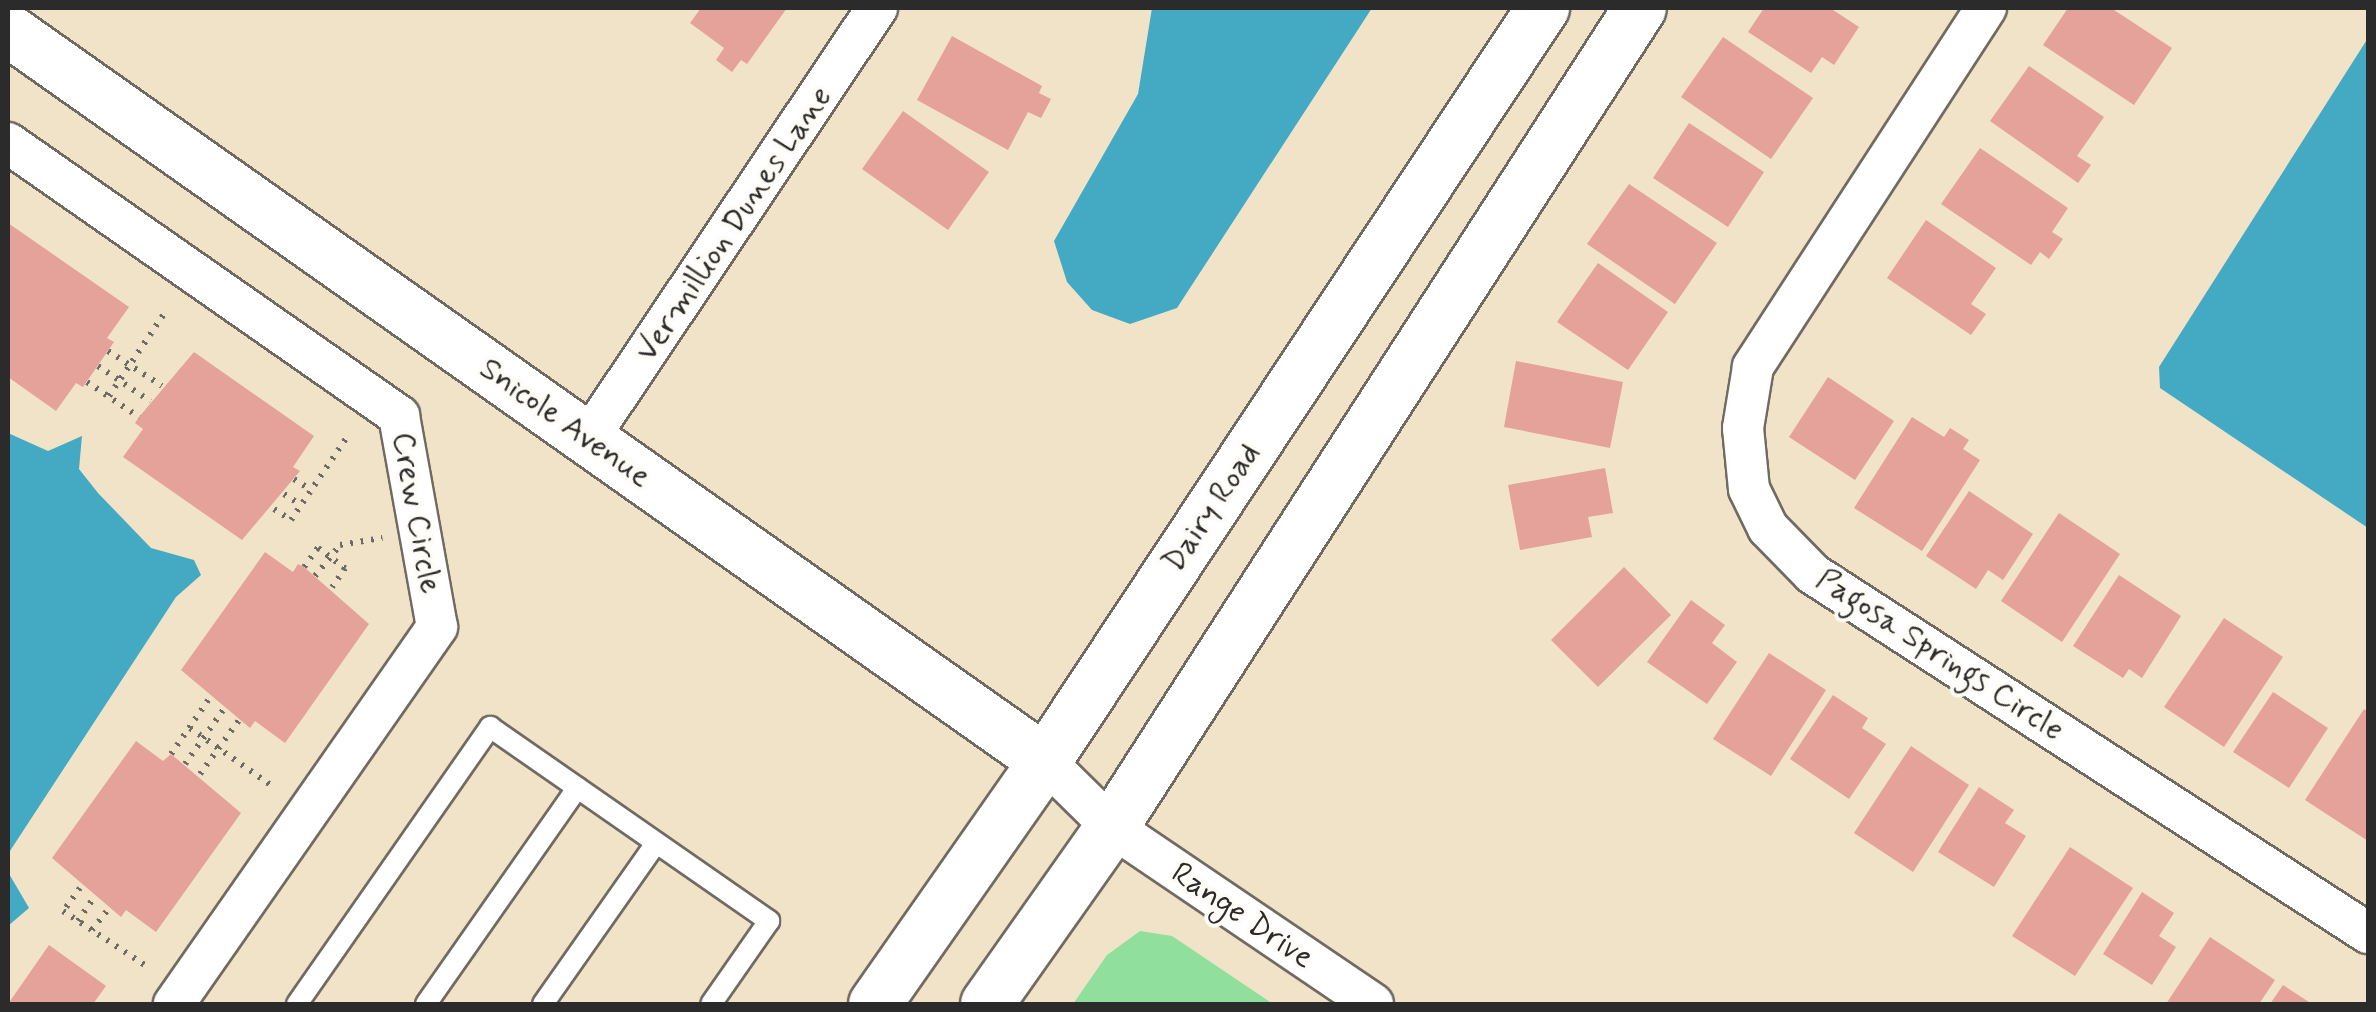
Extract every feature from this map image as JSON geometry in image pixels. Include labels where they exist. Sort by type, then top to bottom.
[{"type":"street","name":"Vermillion Dunes Lane","points":[[588,439],[877,8]]},
{"type":"street","name":"Dairy Road","points":[[875,1004],[1045,761],[1544,8]]},
{"type":"street","points":[[987,1004],[1112,827],[1640,8]]},
{"type":"street","name":"Pagosa Springs Circle","points":[[1986,8],[1753,367],[1742,428],[1748,489],[1768,528],[1813,574],[2368,933]]},
{"type":"street","name":"Snicole Avenue","points":[[8,30],[1045,761],[1112,827]]},
{"type":"street","name":"Crew Circle","points":[[8,142],[399,416],[436,627],[174,1004]]},
{"type":"street","name":"Range Drive","points":[[1112,827],[1372,1004]]},
{"type":"lane","points":[[298,1004],[490,727],[769,921],[710,1004]]},
{"type":"lane","points":[[426,1004],[578,788]]},
{"type":"lane","points":[[543,1004],[656,843]]},
{"type":"path","points":[[109,396],[166,311]]},
{"type":"path","points":[[108,351],[162,386]]},
{"type":"path","points":[[98,366],[150,401]]},
{"type":"path","points":[[86,382],[139,416]]},
{"type":"path","points":[[274,509],[291,520],[347,437]]},
{"type":"path","points":[[294,479],[311,490]]},
{"type":"path","points":[[284,494],[301,505]]},
{"type":"path","points":[[315,576],[340,545],[382,538]]},
{"type":"path","points":[[304,568],[318,548],[345,568],[332,587]]},
{"type":"path","points":[[171,754],[209,699]]},
{"type":"path","points":[[185,764],[224,710]]},
{"type":"path","points":[[200,774],[239,720]]},
{"type":"path","points":[[190,728],[272,786]]},
{"type":"path","points":[[80,888],[64,911],[148,967]]},
{"type":"path","points":[[78,921],[94,897]]},
{"type":"path","points":[[92,930],[109,908]]},
{"type":"green space","points":[[1140,931],[1172,936],[1273,1004],[1073,1004],[1107,955]]},
{"type":"water","points":[[1152,8],[1372,8],[1177,308],[1130,324],[1092,310],[1067,282],[1054,241],[1138,94]]},
{"type":"water","points":[[2368,38],[2368,528],[2160,388],[2159,367]]},
{"type":"water","points":[[8,433],[48,451],[82,436],[79,469],[98,493],[151,548],[194,560],[201,575],[176,597],[8,854]]},
{"type":"water","points":[[8,872],[29,908],[8,926]]},
{"type":"building","points":[[701,8],[787,8],[747,64],[741,60],[732,72],[716,60],[724,48],[690,23]]},
{"type":"building","points":[[1764,8],[1830,8],[1859,27],[1834,65],[1822,57],[1811,73],[1748,32]]},
{"type":"building","points":[[2068,8],[2111,8],[2172,48],[2134,105],[2043,45]]},
{"type":"building","points":[[952,36],[1042,86],[1039,93],[1051,99],[1041,118],[1028,112],[1008,150],[917,100]]},
{"type":"building","points":[[1723,37],[1813,98],[1771,159],[1681,97]]},
{"type":"building","points":[[2029,66],[2104,117],[2077,156],[2091,165],[2078,183],[1990,121]]},
{"type":"building","points":[[903,111],[989,172],[948,230],[862,169]]},
{"type":"building","points":[[1689,123],[1764,172],[1728,227],[1653,178]]},
{"type":"building","points":[[1980,148],[2068,208],[2052,232],[2063,239],[2049,259],[2040,252],[2031,265],[1941,204]]},
{"type":"building","points":[[1629,184],[1717,243],[1675,304],[1587,244]]},
{"type":"building","points":[[1926,220],[1996,268],[1971,304],[1986,314],[1971,335],[1887,278]]},
{"type":"building","points":[[8,223],[129,307],[107,338],[114,342],[83,387],[76,383],[56,411],[8,377]]},
{"type":"building","points":[[1598,263],[1668,312],[1628,370],[1557,322]]},
{"type":"building","points":[[194,352],[314,436],[293,467],[300,471],[242,540],[123,457],[143,429],[135,423],[139,417]]},
{"type":"building","points":[[1516,361],[1623,382],[1610,448],[1504,427]]},
{"type":"building","points":[[1828,377],[1894,421],[1855,480],[1789,437]]},
{"type":"building","points":[[1912,417],[1944,437],[1950,428],[1969,440],[1963,449],[1980,460],[1922,551],[1854,508]]},
{"type":"building","points":[[1605,468],[1613,513],[1588,517],[1592,537],[1520,550],[1508,485]]},
{"type":"building","points":[[1969,491],[2033,534],[2003,580],[1988,570],[1976,589],[1926,556]]},
{"type":"building","points":[[2059,513],[2120,554],[2062,642],[2001,601]]},
{"type":"building","points":[[265,552],[293,572],[298,564],[304,567],[369,624],[285,743],[255,721],[250,728],[181,670]]},
{"type":"building","points":[[1624,567],[1671,615],[1598,687],[1551,640]]},
{"type":"building","points":[[2119,575],[2181,616],[2142,678],[2129,669],[2123,678],[2073,646]]},
{"type":"building","points":[[1691,600],[1725,625],[1712,643],[1737,662],[1707,704],[1647,662]]},
{"type":"building","points":[[2224,618],[2283,657],[2224,747],[2164,707]]},
{"type":"building","points":[[1769,653],[1826,690],[1771,776],[1713,739]]},
{"type":"building","points":[[2273,692],[2328,728],[2289,788],[2233,752]]},
{"type":"building","points":[[1833,695],[1868,718],[1862,728],[1886,744],[1849,799],[1790,759]]},
{"type":"building","points":[[2364,709],[2368,712],[2368,841],[2305,800]]},
{"type":"building","points":[[136,741],[163,761],[171,754],[241,813],[156,932],[126,910],[121,917],[52,858]]},
{"type":"building","points":[[1911,746],[1969,785],[1913,872],[1854,833]]},
{"type":"building","points":[[1979,787],[2014,810],[2005,823],[2026,836],[1994,887],[1938,852]]},
{"type":"building","points":[[2070,847],[2133,888],[2075,976],[2012,936]]},
{"type":"building","points":[[2142,892],[2174,913],[2159,936],[2176,947],[2152,985],[2103,954]]},
{"type":"building","points":[[2210,937],[2275,980],[2259,1004],[2166,1004]]},
{"type":"building","points":[[49,945],[106,986],[93,1004],[8,1004]]},
{"type":"building","points":[[2283,985],[2312,1004],[2270,1004]]}]
